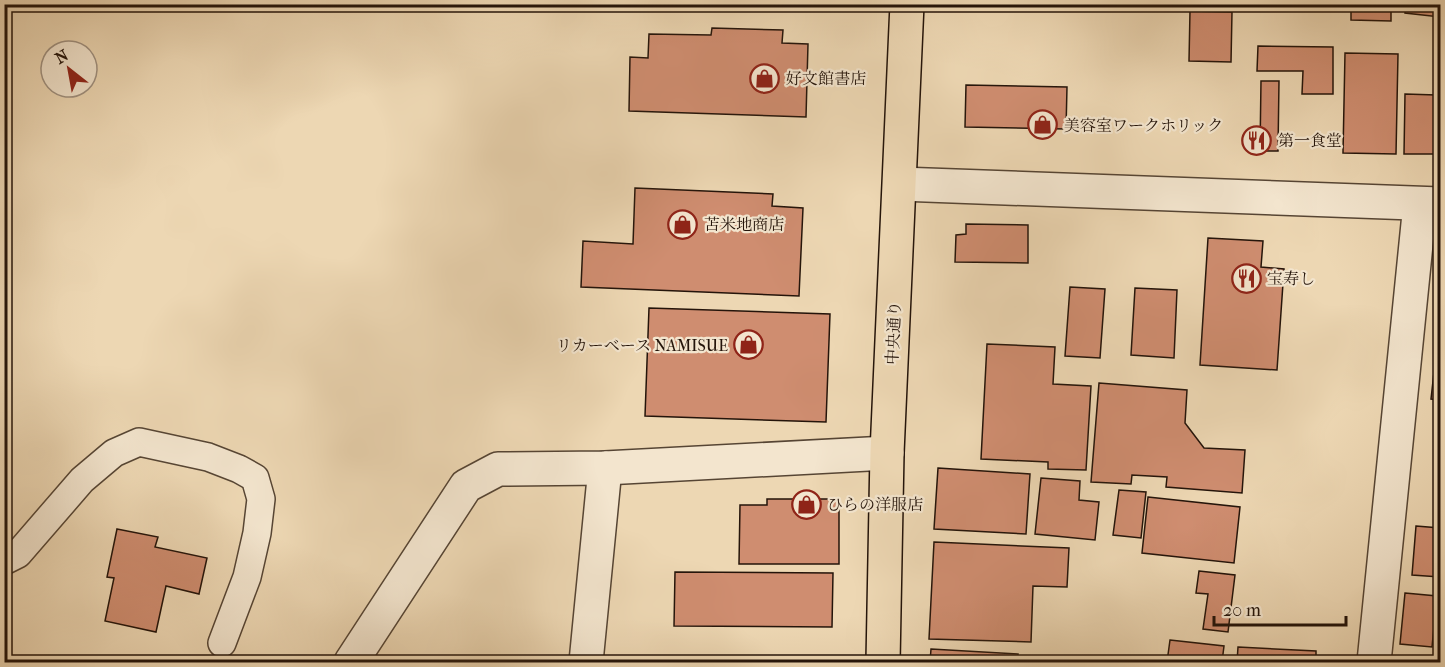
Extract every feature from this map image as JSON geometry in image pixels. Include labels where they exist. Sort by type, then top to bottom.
[{"type":"main road","name":"中央通り","points":[[883,663],[887,453],[907,4]]},
{"type":"street","points":[[900,184],[1430,204],[1374,663]]},
{"type":"street","points":[[351,663],[466,486],[498,469],[605,468],[887,453]]},
{"type":"street","points":[[586,663],[605,468]]},
{"type":"lane","points":[[4,561],[18,554],[82,480],[114,453],[139,442],[208,457],[238,468],[255,478],[261,499],[248,578],[222,643]]},
{"type":"building","points":[[1351,4],[1391,4],[1391,21],[1351,20]]},
{"type":"building","points":[[1406,4],[1440,4],[1440,17],[1405,13]]},
{"type":"building","points":[[1190,11],[1232,12],[1231,62],[1189,61]]},
{"type":"building","points":[[712,28],[783,30],[782,43],[808,44],[806,117],[629,111],[630,57],[648,58],[649,34],[711,35]]},
{"type":"building","points":[[1258,46],[1333,47],[1333,94],[1302,94],[1303,71],[1257,71]]},
{"type":"building","points":[[1345,53],[1398,54],[1396,154],[1343,153]]},
{"type":"building","points":[[1261,81],[1279,81],[1278,151],[1260,151]]},
{"type":"building","points":[[966,85],[1067,87],[1066,129],[965,127]]},
{"type":"building","points":[[1405,94],[1436,95],[1436,154],[1404,154]]},
{"type":"building","points":[[635,188],[773,194],[772,206],[803,208],[799,296],[581,287],[583,241],[633,244]]},
{"type":"building","points":[[966,224],[1028,225],[1028,263],[955,262],[956,235],[966,234]]},
{"type":"building","points":[[1208,238],[1263,241],[1261,267],[1284,269],[1277,370],[1200,365]]},
{"type":"building","points":[[1070,287],[1105,289],[1100,358],[1065,356]]},
{"type":"building","points":[[1135,288],[1177,290],[1174,358],[1131,355]]},
{"type":"building","points":[[649,308],[830,314],[826,422],[645,416]]},
{"type":"building","points":[[1438,336],[1440,337],[1440,400],[1431,399]]},
{"type":"building","points":[[987,344],[1055,347],[1053,384],[1091,386],[1086,470],[1048,469],[1048,462],[981,459]]},
{"type":"building","points":[[1099,383],[1187,390],[1185,423],[1204,448],[1245,450],[1242,493],[1166,487],[1167,477],[1132,475],[1131,484],[1091,482]]},
{"type":"building","points":[[938,468],[1030,474],[1026,534],[934,529]]},
{"type":"building","points":[[1041,478],[1080,481],[1079,500],[1099,502],[1095,540],[1035,534]]},
{"type":"building","points":[[1119,490],[1146,492],[1141,538],[1113,535]]},
{"type":"building","points":[[1148,497],[1240,507],[1234,563],[1142,553]]},
{"type":"building","points":[[767,499],[839,499],[839,564],[739,564],[740,505],[767,505]]},
{"type":"building","points":[[1416,526],[1440,528],[1440,577],[1412,575]]},
{"type":"building","points":[[117,529],[158,537],[155,547],[207,558],[199,594],[166,586],[156,632],[105,621],[114,578],[107,577]]},
{"type":"building","points":[[934,542],[1069,548],[1067,587],[1033,586],[1031,642],[929,639]]},
{"type":"building","points":[[1199,571],[1235,575],[1228,632],[1203,629],[1208,594],[1196,593]]},
{"type":"building","points":[[675,572],[833,573],[832,627],[674,626]]},
{"type":"building","points":[[1405,593],[1437,596],[1432,647],[1400,644]]},
{"type":"building","points":[[1170,640],[1224,646],[1222,662],[1167,662]]},
{"type":"building","points":[[1238,647],[1316,651],[1316,662],[1237,662]]},
{"type":"building","points":[[931,649],[1018,654],[1018,662],[930,662]]},
{"type":"building","points":[[1029,656],[1093,662],[1028,662]]},
{"type":"place","name":"好文館書店","points":[[765,78]]},
{"type":"place","name":"美容室ワークホリック","points":[[1043,125]]},
{"type":"place","name":"第一食堂","points":[[1257,140]]},
{"type":"place","name":"苫米地商店","points":[[683,224]]},
{"type":"place","name":"宝寿し","points":[[1246,278]]},
{"type":"place","name":"リカーベース NAMISUE","points":[[749,345]]},
{"type":"place","name":"ひらの洋服店","points":[[806,504]]}]
